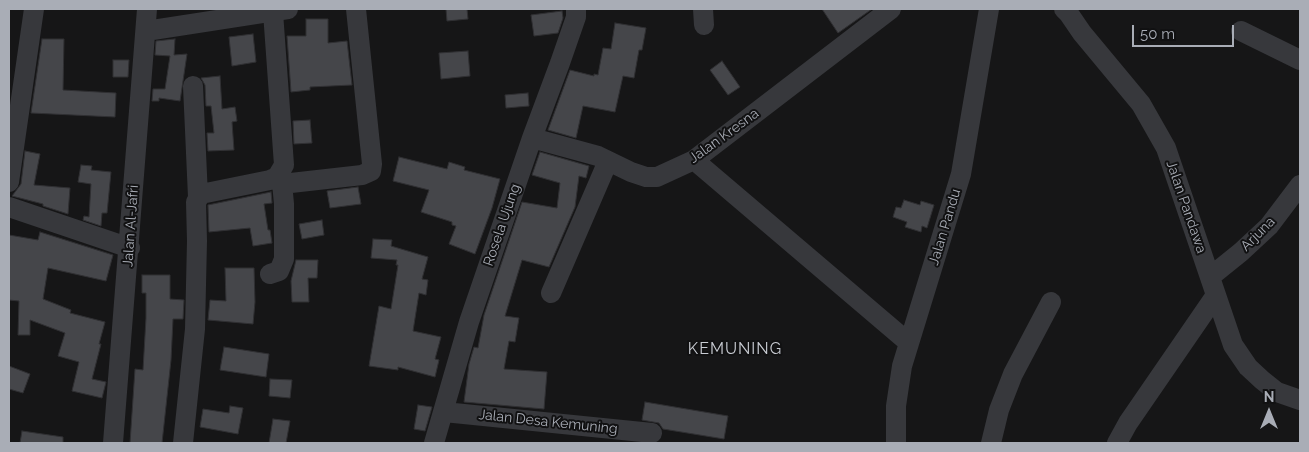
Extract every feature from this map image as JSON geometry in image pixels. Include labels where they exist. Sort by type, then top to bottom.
[{"type":"street","points":[[9,182],[34,9]]},
{"type":"street","name":"Jalan Al-Jafri","points":[[113,443],[130,248],[147,9]]},
{"type":"street","points":[[198,197],[201,194],[278,177],[362,175],[371,171],[372,164],[356,9]]},
{"type":"street","name":"Rosela Ujung","points":[[434,443],[469,322],[532,138],[560,63],[576,16],[576,9]]},
{"type":"street","name":"Jalan Kresna","points":[[532,138],[598,156],[646,177],[657,177],[694,160],[891,9]]},
{"type":"street","name":"Jalan Pandu","points":[[896,443],[896,406],[902,366],[961,174],[989,9]]},
{"type":"street","name":"Jalan Pandawa","points":[[1064,9],[1070,14],[1082,33],[1141,104],[1166,148],[1233,345],[1248,367],[1262,380],[1278,392],[1300,400]]},
{"type":"street","points":[[146,31],[281,10],[284,259],[279,271],[270,274]]},
{"type":"street","points":[[1242,31],[1300,60]]},
{"type":"street","points":[[183,443],[195,329],[196,202],[198,197],[193,86]]},
{"type":"street","points":[[694,160],[909,343]]},
{"type":"street","points":[[551,293],[608,161]]},
{"type":"street","name":"Arjuna","points":[[1117,443],[1213,286],[1241,252],[1269,226],[1300,185]]},
{"type":"street","points":[[9,207],[130,248]]},
{"type":"street","points":[[990,443],[999,410],[1013,374],[1050,302]]},
{"type":"street","name":"Jalan Desa Kemuning","points":[[444,412],[652,433]]},
{"type":"building","points":[[446,9],[467,9],[468,19],[447,21]]},
{"type":"building","points":[[822,9],[872,9],[838,33]]},
{"type":"building","points":[[562,11],[563,18],[558,33],[534,36],[531,15]]},
{"type":"building","points":[[306,19],[328,19],[328,43],[347,41],[352,85],[310,87],[310,90],[291,92],[287,36],[306,36]]},
{"type":"building","points":[[615,23],[646,28],[642,50],[639,50],[634,78],[623,76],[615,112],[583,106],[576,138],[548,130],[570,70],[594,76],[594,74],[598,75],[603,48],[611,49]]},
{"type":"building","points":[[253,34],[256,62],[232,66],[229,37]]},
{"type":"building","points":[[42,39],[64,39],[63,90],[116,93],[115,117],[31,113]]},
{"type":"building","points":[[175,39],[174,55],[187,54],[180,101],[159,98],[159,101],[152,101],[153,89],[165,89],[170,56],[155,55],[156,41]]},
{"type":"building","points":[[468,51],[470,76],[441,79],[439,53]]},
{"type":"building","points":[[113,60],[129,60],[128,77],[113,77]]},
{"type":"building","points":[[722,61],[740,87],[728,95],[710,70]]},
{"type":"building","points":[[220,76],[222,109],[235,107],[237,121],[232,122],[234,150],[208,151],[207,133],[214,133],[211,106],[206,106],[205,85],[201,78]]},
{"type":"building","points":[[528,93],[529,106],[506,108],[505,95]]},
{"type":"building","points":[[310,120],[312,143],[294,144],[293,121]]},
{"type":"building","points":[[25,151],[40,154],[34,185],[70,188],[68,214],[43,206],[43,204],[12,196],[21,184]]},
{"type":"building","points":[[540,152],[589,166],[586,178],[579,176],[575,207],[549,267],[522,260],[505,316],[519,318],[515,342],[509,341],[504,369],[547,372],[544,409],[464,402],[469,364],[474,347],[478,348],[484,315],[522,202],[557,208],[560,183],[532,175]]},
{"type":"building","points":[[399,157],[447,169],[449,162],[465,167],[464,170],[500,179],[492,208],[475,254],[449,244],[456,226],[452,225],[452,222],[421,212],[429,190],[393,181]]},
{"type":"building","points":[[81,165],[92,166],[91,170],[111,172],[107,213],[102,213],[101,226],[83,220],[84,216],[89,217],[91,184],[78,182]]},
{"type":"building","points":[[358,187],[361,204],[330,208],[327,191]]},
{"type":"building","points":[[271,192],[272,203],[264,204],[272,243],[253,246],[250,228],[209,232],[208,205]]},
{"type":"building","points":[[904,200],[920,205],[921,201],[934,205],[927,228],[922,226],[921,232],[905,227],[907,222],[893,217],[896,207],[901,208]]},
{"type":"building","points":[[322,220],[324,235],[302,239],[299,224]]},
{"type":"building","points":[[40,232],[113,255],[106,281],[48,268],[43,299],[71,310],[70,313],[105,322],[92,379],[106,382],[102,398],[72,391],[79,362],[58,356],[65,333],[30,320],[30,335],[18,335],[19,301],[9,300],[9,235],[38,240]]},
{"type":"building","points":[[373,239],[392,240],[391,246],[428,257],[422,279],[428,280],[426,295],[419,293],[413,331],[441,337],[435,359],[439,360],[435,377],[398,367],[398,370],[369,366],[379,306],[391,309],[398,265],[396,265],[397,260],[371,258]]},
{"type":"building","points":[[296,260],[318,260],[317,278],[308,278],[309,302],[292,302],[291,281]]},
{"type":"building","points":[[225,268],[254,268],[255,302],[253,324],[208,320],[210,300],[226,301]]},
{"type":"building","points":[[142,275],[170,275],[170,299],[184,300],[183,319],[173,319],[171,360],[162,443],[130,443],[135,369],[143,370],[146,293],[142,293]]},
{"type":"building","points":[[224,347],[269,354],[266,377],[220,370]]},
{"type":"building","points":[[9,366],[30,374],[23,393],[9,389]]},
{"type":"building","points":[[270,379],[292,380],[290,398],[269,396]]},
{"type":"building","points":[[645,402],[728,416],[724,439],[663,429],[659,423],[642,420]]},
{"type":"building","points":[[418,405],[432,407],[425,431],[414,429]]},
{"type":"building","points":[[230,406],[243,408],[238,434],[200,427],[203,409],[229,413]]},
{"type":"building","points":[[273,419],[290,421],[286,443],[269,443]]},
{"type":"building","points":[[22,431],[63,437],[63,443],[20,443]]},
{"type":"district","name":"KEMUNING","points":[[735,349]]}]
